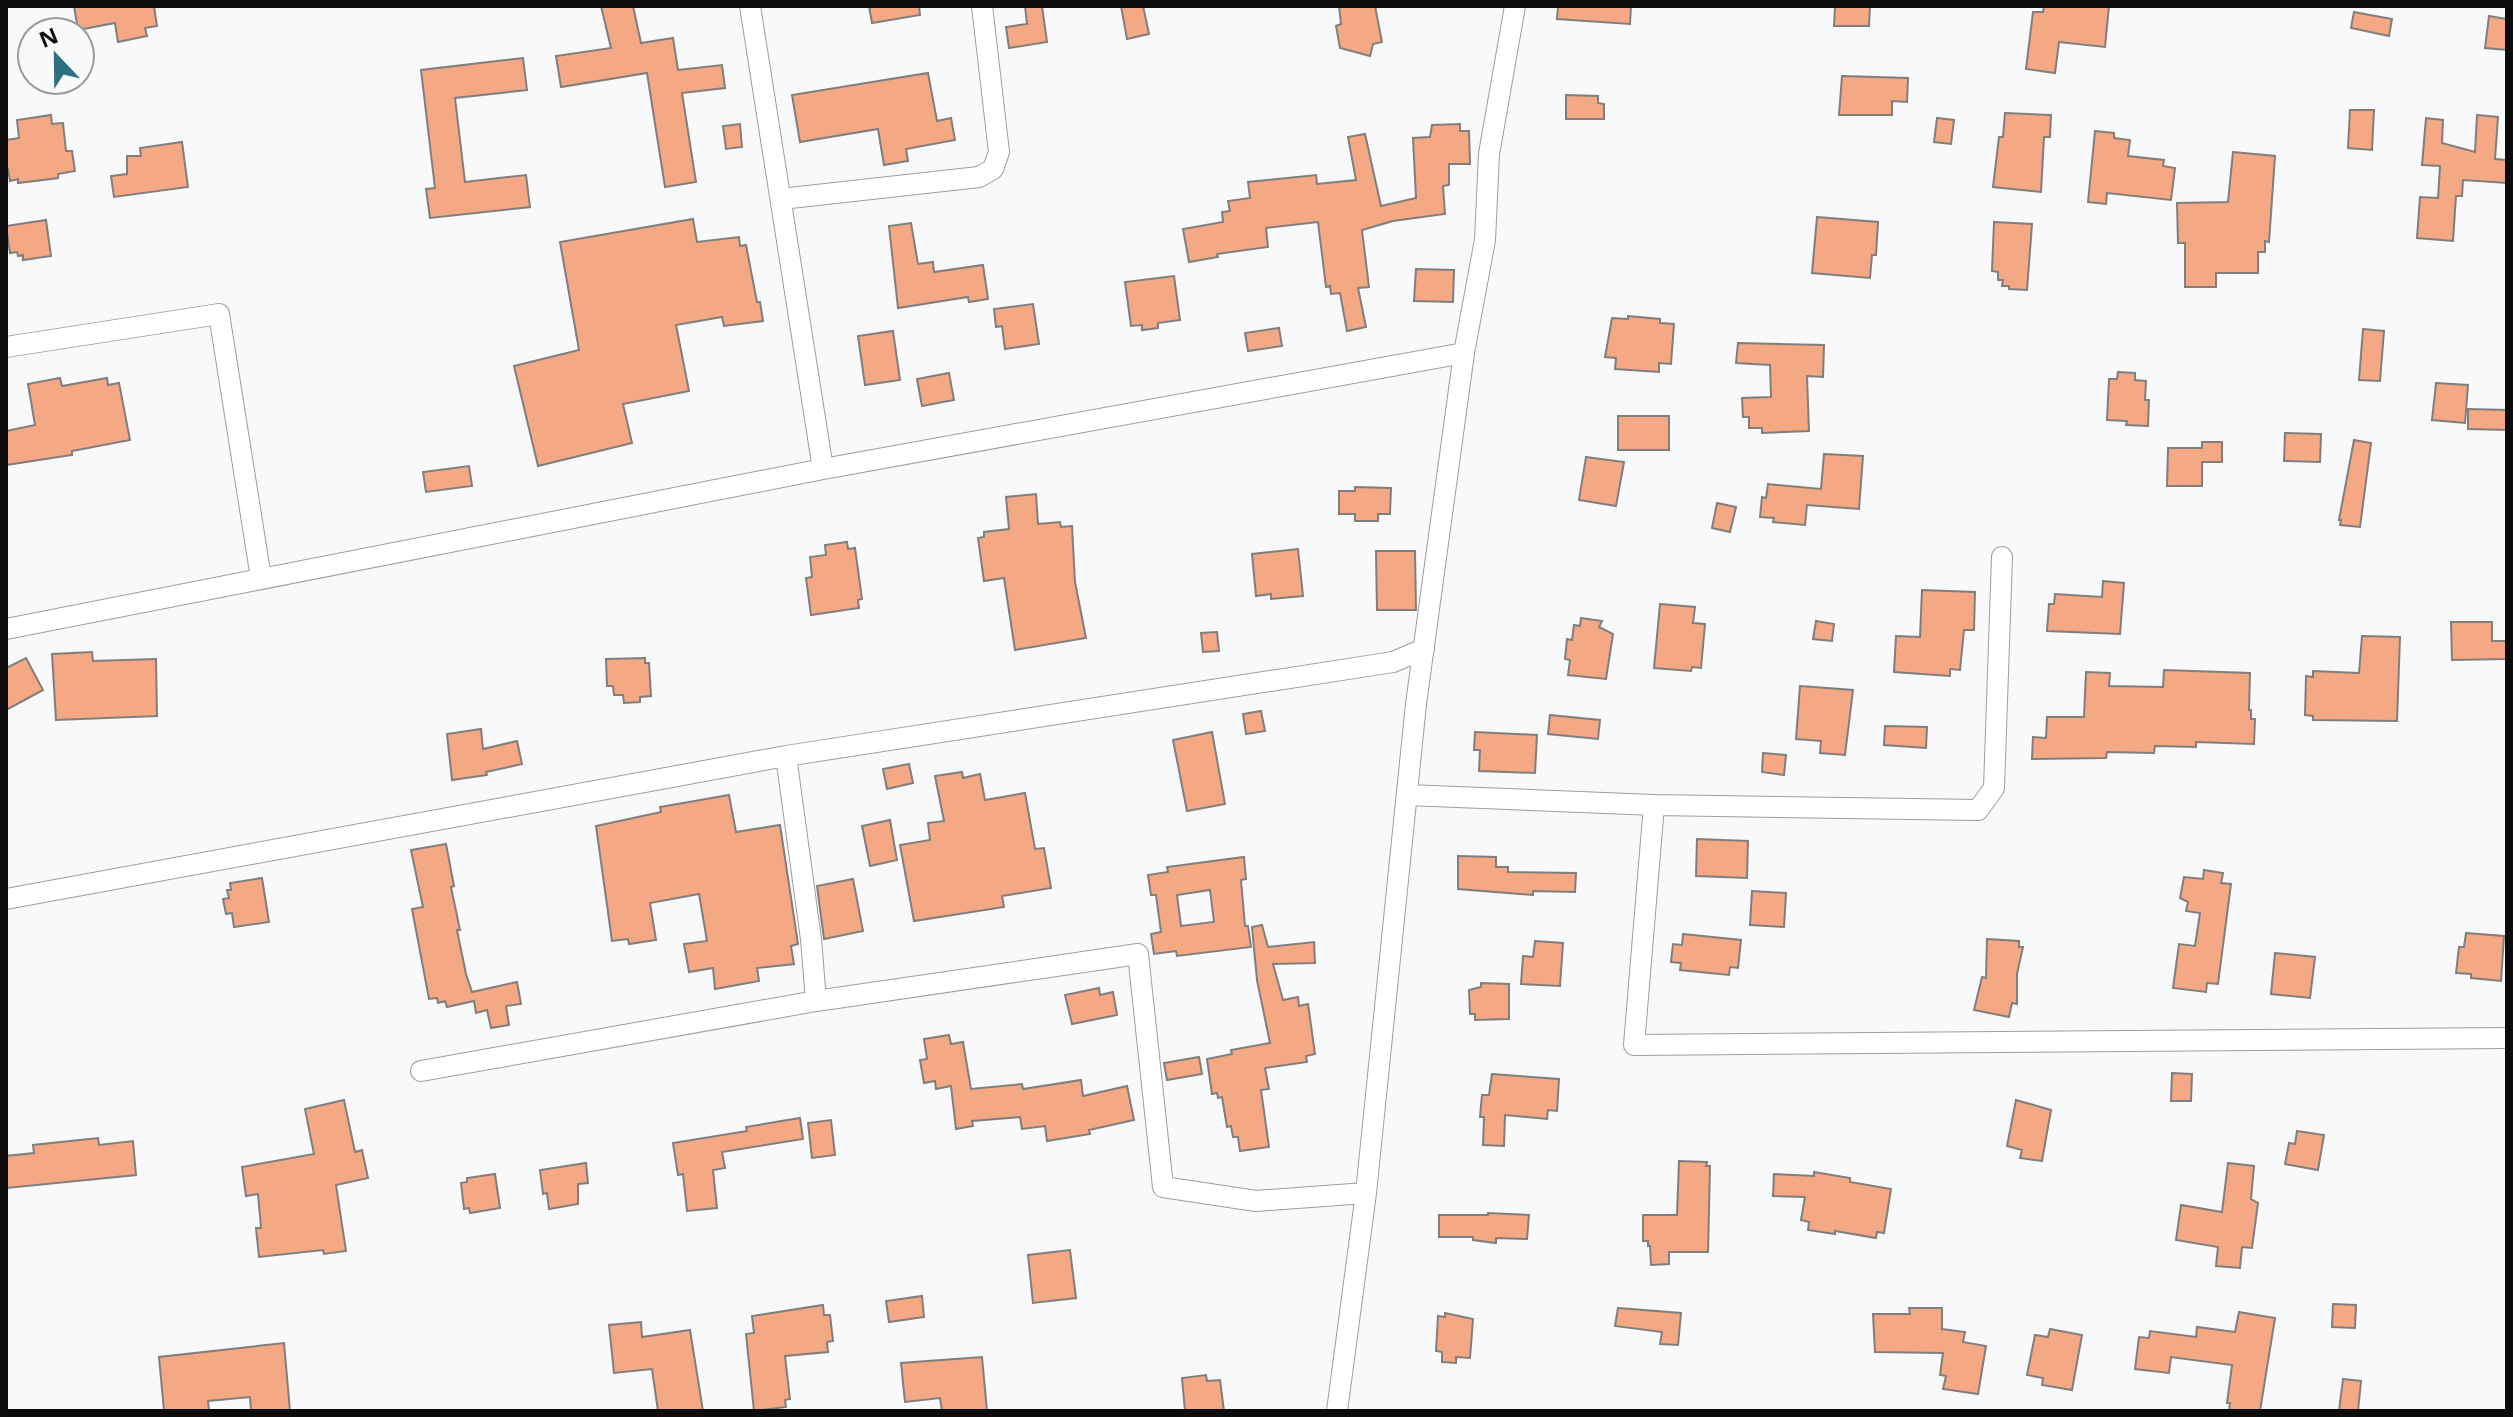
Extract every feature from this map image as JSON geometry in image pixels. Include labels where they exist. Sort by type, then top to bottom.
[{"type":"street","points":[[750,6],[823,469]]},
{"type":"street","points":[[781,199],[979,177],[993,169],[999,152],[982,6]]},
{"type":"street","points":[[1337,1411],[1366,1193],[1424,649],[1464,353],[1485,240],[1489,154],[1515,6]]},
{"type":"street","points":[[6,347],[219,314],[261,578]]},
{"type":"street","points":[[6,629],[823,469],[1464,353]]},
{"type":"street","points":[[1407,795],[1654,805],[1978,810],[1994,788],[2002,557]]},
{"type":"street","points":[[6,899],[786,756],[1393,662],[1424,649]]},
{"type":"street","points":[[786,756],[816,1001]]},
{"type":"street","points":[[1654,805],[1634,1045],[2507,1038]]},
{"type":"street","points":[[421,1071],[816,1001],[1138,954],[1163,1187],[1256,1201],[1366,1193]]},
{"type":"building","points":[[74,6],[154,6],[157,26],[145,28],[147,36],[118,42],[115,23],[96,27],[96,16],[76,16]]},
{"type":"building","points":[[601,6],[633,6],[641,43],[673,38],[678,70],[722,65],[725,88],[682,93],[696,182],[665,187],[647,73],[561,87],[556,56],[611,48]]},
{"type":"building","points":[[869,6],[919,6],[920,15],[872,23]]},
{"type":"building","points":[[1025,6],[1042,6],[1047,42],[1009,48],[1006,27],[1027,24]]},
{"type":"building","points":[[1121,6],[1143,6],[1149,34],[1127,39]]},
{"type":"building","points":[[1339,6],[1375,6],[1382,42],[1373,44],[1370,56],[1340,48],[1336,26],[1341,24]]},
{"type":"building","points":[[1558,6],[1631,6],[1630,24],[1557,19]]},
{"type":"building","points":[[1835,6],[1870,6],[1869,26],[1834,26]]},
{"type":"building","points":[[2044,6],[2109,6],[2105,47],[2059,42],[2055,73],[2026,69],[2033,12],[2043,12]]},
{"type":"building","points":[[2354,12],[2392,19],[2389,36],[2351,28]]},
{"type":"building","points":[[2489,16],[2507,19],[2507,50],[2485,48]]},
{"type":"building","points":[[523,58],[527,90],[455,98],[465,182],[526,175],[530,207],[430,218],[426,189],[435,188],[421,70]]},
{"type":"building","points":[[928,73],[937,121],[951,118],[955,140],[906,149],[908,161],[884,165],[878,129],[800,142],[792,95]]},
{"type":"building","points":[[1842,76],[1908,78],[1907,102],[1892,101],[1892,115],[1839,115]]},
{"type":"building","points":[[1566,95],[1598,96],[1598,103],[1604,104],[1604,119],[1566,119]]},
{"type":"building","points":[[2350,110],[2374,110],[2372,150],[2348,148]]},
{"type":"building","points":[[2005,113],[2051,115],[2050,137],[2044,137],[2041,192],[1993,187]]},
{"type":"building","points":[[51,115],[52,124],[63,123],[66,151],[72,151],[75,171],[58,174],[58,178],[18,183],[18,179],[10,181],[6,169],[6,140],[19,138],[17,120]]},
{"type":"building","points":[[2477,115],[2498,117],[2495,159],[2507,160],[2507,183],[2463,180],[2462,196],[2456,196],[2453,241],[2417,238],[2420,197],[2438,198],[2440,166],[2422,165],[2426,118],[2443,120],[2442,143],[2475,152]]},
{"type":"building","points":[[1937,118],[1954,120],[1951,144],[1934,142]]},
{"type":"building","points":[[740,124],[742,147],[726,149],[723,126]]},
{"type":"building","points":[[1460,124],[1460,131],[1469,131],[1470,164],[1449,164],[1449,185],[1443,186],[1445,214],[1393,221],[1362,230],[1369,287],[1358,288],[1366,327],[1347,331],[1340,293],[1331,294],[1330,286],[1326,287],[1318,222],[1266,228],[1268,247],[1217,254],[1218,257],[1189,262],[1183,229],[1223,222],[1222,212],[1230,211],[1228,201],[1250,198],[1248,182],[1316,175],[1317,184],[1356,180],[1348,137],[1365,134],[1381,206],[1416,198],[1413,138],[1430,137],[1432,125]]},
{"type":"building","points":[[2095,131],[2114,133],[2114,138],[2130,140],[2128,156],[2164,160],[2163,166],[2175,168],[2171,200],[2107,193],[2106,204],[2088,202]]},
{"type":"building","points":[[182,142],[188,187],[114,197],[111,176],[127,174],[127,156],[141,156],[140,148]]},
{"type":"building","points":[[2233,152],[2275,156],[2269,242],[2265,241],[2265,252],[2258,252],[2258,273],[2216,273],[2216,287],[2185,287],[2185,243],[2178,243],[2177,203],[2228,202]]},
{"type":"building","points":[[1817,217],[1878,222],[1876,255],[1872,255],[1870,278],[1812,273]]},
{"type":"building","points":[[693,219],[697,242],[739,237],[740,246],[746,245],[763,321],[724,326],[722,317],[676,325],[689,391],[623,404],[632,443],[538,466],[514,366],[579,350],[560,242]]},
{"type":"building","points":[[46,220],[51,256],[23,260],[23,255],[10,253],[6,226]]},
{"type":"building","points":[[1994,222],[2032,224],[2027,290],[2002,286],[2003,280],[1998,280],[1998,272],[1992,271]]},
{"type":"building","points":[[911,223],[918,264],[933,262],[934,272],[983,265],[988,299],[969,302],[968,297],[898,308],[889,226]]},
{"type":"building","points":[[1416,269],[1454,270],[1453,302],[1414,301]]},
{"type":"building","points":[[1174,276],[1180,320],[1158,323],[1158,328],[1142,330],[1142,325],[1131,326],[1125,282]]},
{"type":"building","points":[[1033,304],[1039,344],[1005,349],[1002,326],[996,327],[994,309]]},
{"type":"building","points":[[1628,316],[1660,319],[1660,323],[1674,324],[1671,364],[1659,363],[1659,372],[1615,369],[1616,358],[1605,357],[1612,318],[1628,319]]},
{"type":"building","points":[[1279,328],[1282,346],[1248,351],[1245,333]]},
{"type":"building","points":[[2363,329],[2384,331],[2380,381],[2359,380]]},
{"type":"building","points":[[893,331],[900,380],[865,385],[858,336]]},
{"type":"building","points":[[1738,343],[1824,345],[1823,377],[1807,376],[1809,431],[1762,433],[1762,428],[1749,428],[1749,417],[1743,417],[1742,398],[1771,397],[1770,365],[1736,363]]},
{"type":"building","points":[[2118,372],[2135,373],[2135,380],[2146,381],[2148,426],[2107,420],[2109,379],[2117,379]]},
{"type":"building","points":[[949,373],[954,400],[922,406],[917,379]]},
{"type":"building","points":[[60,378],[62,386],[107,378],[108,385],[119,383],[130,440],[72,451],[72,455],[6,465],[6,431],[35,425],[28,384]]},
{"type":"building","points":[[2436,383],[2468,385],[2465,423],[2432,420]]},
{"type":"building","points":[[2468,409],[2507,410],[2507,430],[2468,429]]},
{"type":"building","points":[[1618,416],[1669,416],[1669,450],[1618,450]]},
{"type":"building","points":[[2285,433],[2321,434],[2320,462],[2284,461]]},
{"type":"building","points":[[2354,440],[2371,443],[2360,527],[2340,525],[2339,520]]},
{"type":"building","points":[[2202,442],[2222,442],[2222,462],[2202,462],[2202,486],[2167,486],[2168,448],[2202,448]]},
{"type":"building","points":[[1824,454],[1863,456],[1859,509],[1807,505],[1805,525],[1773,522],[1774,518],[1760,517],[1762,497],[1766,498],[1768,484],[1821,489]]},
{"type":"building","points":[[1586,457],[1624,462],[1616,506],[1579,500]]},
{"type":"building","points":[[469,466],[472,486],[426,492],[423,472]]},
{"type":"building","points":[[1355,487],[1391,488],[1390,514],[1378,514],[1378,521],[1355,521],[1355,514],[1339,514],[1339,491],[1355,491]]},
{"type":"building","points":[[1036,494],[1038,524],[1060,522],[1061,527],[1072,526],[1075,582],[1086,638],[1015,650],[1004,578],[984,581],[978,538],[984,537],[984,532],[1009,529],[1006,497]]},
{"type":"building","points":[[1717,503],[1736,507],[1730,532],[1712,528]]},
{"type":"building","points":[[847,542],[848,549],[855,548],[862,599],[858,600],[859,608],[811,615],[806,578],[812,577],[810,557],[826,555],[825,545]]},
{"type":"building","points":[[1298,549],[1303,596],[1271,599],[1271,594],[1256,596],[1252,554]]},
{"type":"building","points":[[1376,551],[1415,551],[1416,610],[1377,610]]},
{"type":"building","points":[[2103,581],[2124,583],[2120,634],[2047,631],[2049,604],[2054,604],[2055,594],[2102,597]]},
{"type":"building","points":[[1922,590],[1975,592],[1974,630],[1964,630],[1960,670],[1950,669],[1950,676],[1894,672],[1896,636],[1920,637]]},
{"type":"building","points":[[1660,604],[1695,607],[1693,623],[1705,624],[1701,668],[1692,667],[1691,671],[1654,668]]},
{"type":"building","points":[[1581,618],[1602,621],[1599,627],[1613,634],[1606,679],[1568,675],[1570,660],[1565,659],[1567,639],[1572,640],[1574,625],[1580,626]]},
{"type":"building","points":[[1816,621],[1834,624],[1832,641],[1813,639]]},
{"type":"building","points":[[2451,622],[2492,622],[2492,641],[2507,641],[2507,659],[2452,660]]},
{"type":"building","points":[[1217,632],[1219,651],[1203,652],[1201,633]]},
{"type":"building","points":[[2362,636],[2400,637],[2397,721],[2313,720],[2313,716],[2305,715],[2306,676],[2313,677],[2313,671],[2359,673]]},
{"type":"building","points":[[92,652],[93,661],[156,659],[157,716],[56,720],[52,654]]},
{"type":"building","points":[[26,658],[43,690],[6,710],[6,668]]},
{"type":"building","points":[[645,658],[645,663],[649,663],[651,696],[640,697],[640,702],[624,703],[623,695],[614,695],[613,686],[607,686],[606,659]]},
{"type":"building","points":[[2164,670],[2250,673],[2249,710],[2251,719],[2255,719],[2254,744],[2196,742],[2196,747],[2155,746],[2154,753],[2107,752],[2106,758],[2032,759],[2033,737],[2046,738],[2047,717],[2084,717],[2086,672],[2110,673],[2109,686],[2163,687]]},
{"type":"building","points":[[1800,686],[1853,690],[1845,755],[1820,753],[1821,741],[1796,739]]},
{"type":"building","points":[[1261,711],[1265,731],[1246,734],[1243,714]]},
{"type":"building","points":[[1550,715],[1600,720],[1598,739],[1548,734]]},
{"type":"building","points":[[1885,726],[1927,727],[1926,748],[1884,745]]},
{"type":"building","points":[[481,729],[483,749],[517,741],[522,764],[486,772],[487,775],[452,780],[447,734]]},
{"type":"building","points":[[1212,732],[1225,804],[1187,811],[1173,740]]},
{"type":"building","points":[[1475,732],[1537,735],[1535,773],[1479,771],[1480,750],[1474,750]]},
{"type":"building","points":[[1763,753],[1786,755],[1784,775],[1762,772]]},
{"type":"building","points":[[909,764],[913,783],[887,789],[883,769]]},
{"type":"building","points":[[962,772],[963,778],[980,774],[985,800],[1025,793],[1035,849],[1044,848],[1051,888],[1002,896],[1004,907],[914,921],[900,845],[930,840],[928,823],[944,821],[935,776]]},
{"type":"building","points":[[729,795],[736,832],[780,825],[798,944],[791,946],[794,964],[757,968],[759,981],[715,989],[713,968],[689,972],[684,944],[707,941],[699,894],[650,903],[656,940],[629,944],[628,939],[612,941],[596,826],[661,812],[660,807]]},
{"type":"building","points":[[890,820],[897,860],[870,866],[862,826]]},
{"type":"building","points":[[1697,839],[1748,841],[1747,878],[1696,876]]},
{"type":"building","points":[[446,844],[460,930],[457,930],[472,992],[517,982],[521,1004],[506,1006],[509,1025],[491,1028],[487,1010],[476,1013],[474,1001],[447,1007],[445,1001],[438,1003],[437,998],[429,999],[412,909],[423,907],[411,850]]},
{"type":"building","points":[[1458,856],[1496,857],[1496,867],[1508,867],[1508,872],[1576,873],[1575,892],[1533,891],[1533,895],[1458,889]]},
{"type":"building","points":[[1244,857],[1246,879],[1241,880],[1245,926],[1248,926],[1251,947],[1177,956],[1176,951],[1154,954],[1151,934],[1161,932],[1156,895],[1151,895],[1148,875],[1168,872],[1167,867]],"holes":[[[1210,890],[1214,922],[1181,926],[1177,895]]]},
{"type":"building","points":[[2204,870],[2223,873],[2221,883],[2231,884],[2218,984],[2207,983],[2206,992],[2173,988],[2179,944],[2195,946],[2200,913],[2186,911],[2188,902],[2180,898],[2184,877],[2203,879]]},
{"type":"building","points":[[262,878],[269,922],[234,927],[232,913],[226,914],[223,899],[229,898],[227,890],[231,890],[230,883]]},
{"type":"building","points":[[853,879],[863,931],[824,939],[817,886]]},
{"type":"building","points":[[1752,891],[1786,893],[1784,927],[1750,925]]},
{"type":"building","points":[[1262,925],[1268,947],[1314,942],[1315,963],[1273,964],[1283,1000],[1298,997],[1299,1006],[1308,1004],[1315,1054],[1306,1056],[1307,1062],[1265,1068],[1269,1089],[1261,1090],[1269,1147],[1240,1151],[1238,1137],[1233,1137],[1231,1126],[1227,1127],[1222,1097],[1212,1094],[1207,1059],[1232,1054],[1231,1050],[1270,1043],[1257,980],[1252,927]]},
{"type":"building","points":[[2466,933],[2504,936],[2501,981],[2456,973],[2459,947],[2464,947]]},
{"type":"building","points":[[1683,934],[1741,940],[1738,968],[1730,967],[1729,975],[1680,970],[1681,963],[1671,962],[1673,944],[1682,945]]},
{"type":"building","points":[[1987,939],[2019,941],[2019,947],[2023,947],[2017,974],[2017,1004],[2012,1003],[2009,1017],[1974,1010],[1982,977],[1986,978]]},
{"type":"building","points":[[1535,941],[1563,943],[1560,986],[1521,984],[1523,956],[1533,957]]},
{"type":"building","points":[[2275,953],[2315,957],[2310,998],[2271,994]]},
{"type":"building","points":[[1481,983],[1509,984],[1509,1019],[1475,1020],[1475,1014],[1470,1014],[1469,990],[1481,987]]},
{"type":"building","points":[[1099,988],[1100,995],[1113,992],[1117,1015],[1072,1024],[1065,995]]},
{"type":"building","points":[[949,1035],[951,1044],[963,1042],[971,1089],[1022,1084],[1023,1089],[1081,1080],[1083,1096],[1127,1086],[1134,1120],[1089,1130],[1090,1134],[1047,1141],[1045,1126],[1022,1129],[1020,1117],[972,1121],[973,1126],[956,1129],[951,1086],[936,1089],[935,1081],[924,1083],[920,1060],[927,1059],[924,1039]]},
{"type":"building","points":[[1199,1057],[1202,1074],[1167,1080],[1164,1063]]},
{"type":"building","points":[[2172,1073],[2192,1074],[2191,1101],[2171,1101]]},
{"type":"building","points":[[1492,1074],[1559,1079],[1557,1111],[1548,1110],[1547,1119],[1505,1115],[1504,1146],[1483,1145],[1484,1117],[1480,1117],[1482,1095],[1489,1095]]},
{"type":"building","points":[[344,1100],[355,1152],[362,1150],[368,1178],[336,1185],[346,1251],[324,1254],[323,1250],[259,1257],[256,1228],[261,1228],[258,1194],[246,1196],[242,1167],[314,1154],[305,1109]]},
{"type":"building","points":[[2016,1100],[2051,1110],[2042,1161],[2020,1158],[2022,1150],[2007,1146]]},
{"type":"building","points":[[800,1118],[803,1139],[722,1152],[725,1168],[713,1170],[717,1208],[687,1211],[683,1174],[678,1175],[673,1143],[747,1131],[746,1127]]},
{"type":"building","points":[[831,1120],[835,1155],[812,1158],[808,1123]]},
{"type":"building","points":[[2297,1131],[2324,1135],[2318,1170],[2285,1164],[2289,1143],[2295,1144]]},
{"type":"building","points":[[98,1138],[99,1145],[133,1141],[136,1175],[7,1188],[6,1156],[34,1153],[33,1145]]},
{"type":"building","points":[[1679,1161],[1707,1162],[1706,1166],[1710,1166],[1708,1252],[1669,1252],[1669,1264],[1651,1265],[1650,1246],[1648,1241],[1643,1241],[1643,1215],[1677,1215]]},
{"type":"building","points":[[586,1163],[588,1183],[578,1184],[578,1204],[549,1209],[547,1193],[543,1194],[540,1170]]},
{"type":"building","points":[[2228,1163],[2254,1166],[2251,1199],[2258,1203],[2252,1248],[2242,1247],[2240,1268],[2216,1266],[2218,1247],[2176,1240],[2181,1205],[2222,1212]]},
{"type":"building","points":[[1814,1172],[1891,1189],[1884,1233],[1877,1232],[1876,1238],[1808,1230],[1809,1222],[1801,1220],[1805,1197],[1773,1196],[1774,1174],[1814,1176]]},
{"type":"building","points":[[495,1174],[500,1208],[470,1213],[469,1208],[464,1209],[461,1183],[467,1182],[467,1178]]},
{"type":"building","points":[[1439,1215],[1529,1215],[1527,1239],[1496,1238],[1496,1243],[1473,1240],[1473,1237],[1439,1237]]},
{"type":"building","points":[[1070,1250],[1076,1298],[1033,1303],[1028,1255]]},
{"type":"building","points":[[922,1296],[924,1317],[889,1322],[886,1301]]},
{"type":"building","points":[[2333,1304],[2356,1305],[2355,1328],[2332,1327]]},
{"type":"building","points":[[823,1305],[824,1315],[830,1315],[833,1341],[827,1342],[828,1352],[785,1356],[790,1399],[785,1400],[786,1407],[754,1411],[746,1334],[754,1333],[752,1316]]},
{"type":"building","points":[[1618,1308],[1681,1313],[1678,1345],[1660,1344],[1662,1332],[1615,1326]]},
{"type":"building","points":[[1909,1308],[1942,1308],[1942,1329],[1965,1332],[1963,1342],[1986,1346],[1978,1394],[1943,1389],[1946,1376],[1940,1375],[1943,1353],[1875,1352],[1873,1314],[1910,1314]]},
{"type":"building","points":[[2239,1312],[2275,1318],[2260,1411],[2229,1411],[2230,1403],[2227,1403],[2232,1365],[2171,1357],[2169,1373],[2135,1369],[2139,1337],[2149,1338],[2150,1331],[2196,1337],[2197,1327],[2235,1332]]},
{"type":"building","points":[[1445,1313],[1473,1319],[1470,1358],[1456,1357],[1456,1363],[1442,1362],[1442,1352],[1436,1351],[1438,1316],[1445,1317]]},
{"type":"building","points":[[641,1322],[642,1337],[690,1330],[703,1411],[658,1411],[652,1369],[614,1373],[609,1325]]},
{"type":"building","points":[[2050,1329],[2082,1335],[2072,1390],[2042,1385],[2043,1378],[2027,1375],[2035,1335],[2048,1337]]},
{"type":"building","points":[[284,1343],[290,1411],[251,1411],[250,1397],[208,1401],[209,1411],[164,1411],[159,1357]]},
{"type":"building","points":[[982,1357],[987,1411],[942,1411],[940,1398],[905,1402],[901,1363]]},
{"type":"building","points":[[1206,1375],[1207,1381],[1220,1380],[1224,1411],[1185,1411],[1182,1378]]},
{"type":"building","points":[[2343,1379],[2361,1381],[2358,1411],[2339,1411]]}]
